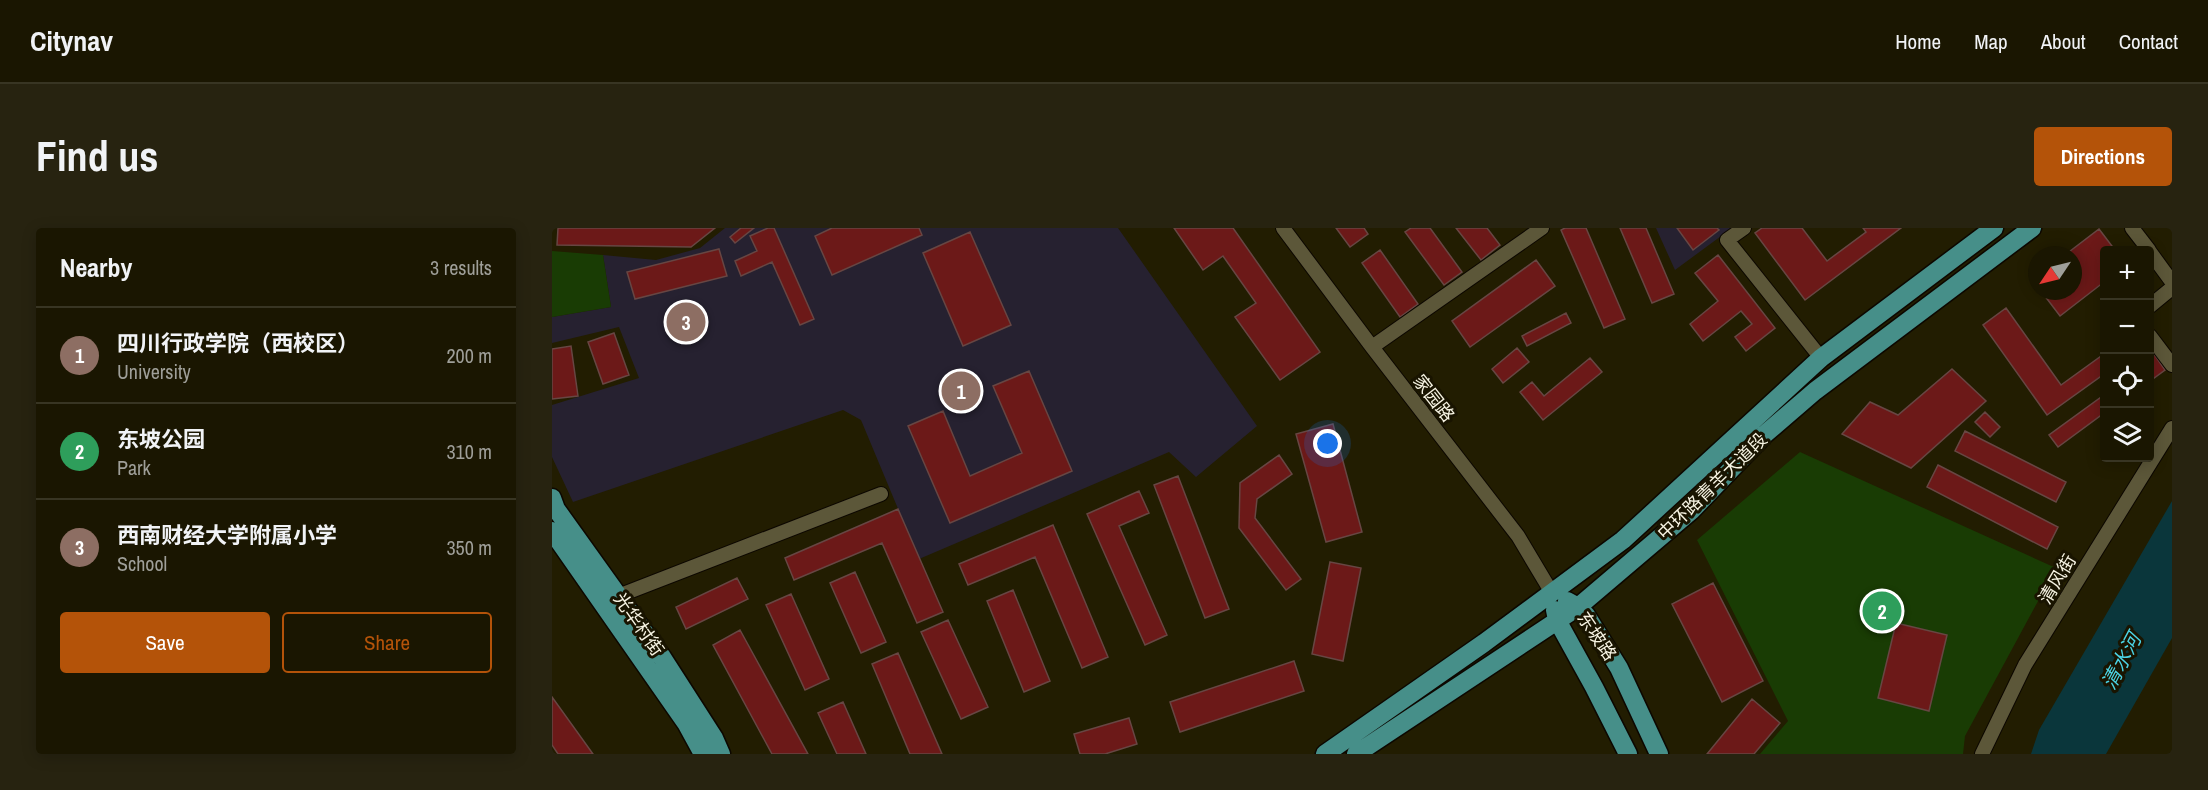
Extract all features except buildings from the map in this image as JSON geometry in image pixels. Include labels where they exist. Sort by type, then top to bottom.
[{"type":"main road","name":"中环路青羊大道段","points":[[1325,754],[1623,540],[1821,358],[1994,228]]},
{"type":"main road","name":"中环路青羊大道段","points":[[1356,754],[1578,606],[1691,511],[1765,434],[1815,391],[2032,228]]},
{"type":"main road","name":"光华村街","points":[[552,498],[556,509],[662,657],[714,738],[721,754]]},
{"type":"main road","name":"光华村街","points":[[552,531],[686,723],[704,754]]},
{"type":"main road","name":"东坡路","points":[[1552,593],[1578,606],[1586,615],[1619,668],[1659,754]]},
{"type":"main road","name":"东坡路","points":[[1552,593],[1557,620],[1628,754]]},
{"type":"street","name":"家园路","points":[[1283,228],[1518,536],[1552,593]]},
{"type":"street","points":[[1372,347],[1542,228]]},
{"type":"street","points":[[1744,228],[1727,240],[1821,358]]},
{"type":"street","points":[[2132,228],[2145,246]]},
{"type":"street","points":[[2154,258],[2172,282]]},
{"type":"street","points":[[2154,303],[2172,288]]},
{"type":"street","points":[[2154,341],[2172,365]]},
{"type":"street","name":"清风街","points":[[1982,754],[2025,665],[2172,428]]},
{"type":"street","points":[[618,596],[881,494]]},
{"type":"shaded area","points":[[725,228],[1118,228],[1257,426],[1196,477],[1169,452],[919,559],[861,420],[843,410],[573,502],[552,457],[552,405],[639,378],[619,327],[552,343],[552,317],[611,307],[603,255],[656,260],[700,248]]},
{"type":"shaded area","points":[[1656,228],[1732,228],[1675,270]]},
{"type":"green space","points":[[552,251],[603,255],[611,307],[552,317]]},
{"type":"green space","points":[[1800,452],[2056,568],[1965,736],[1963,754],[1760,754],[1788,721],[1697,540]]},
{"type":"water","name":"清水河","points":[[2172,501],[2172,638],[2106,754],[2031,754],[2039,730]]},
{"type":"place","name":"西南财经大学附属小学","points":[[686,322]]},
{"type":"place","name":"四川行政学院（西校区）","points":[[961,391]]},
{"type":"place","name":"东坡公园","points":[[1882,611]]}]
